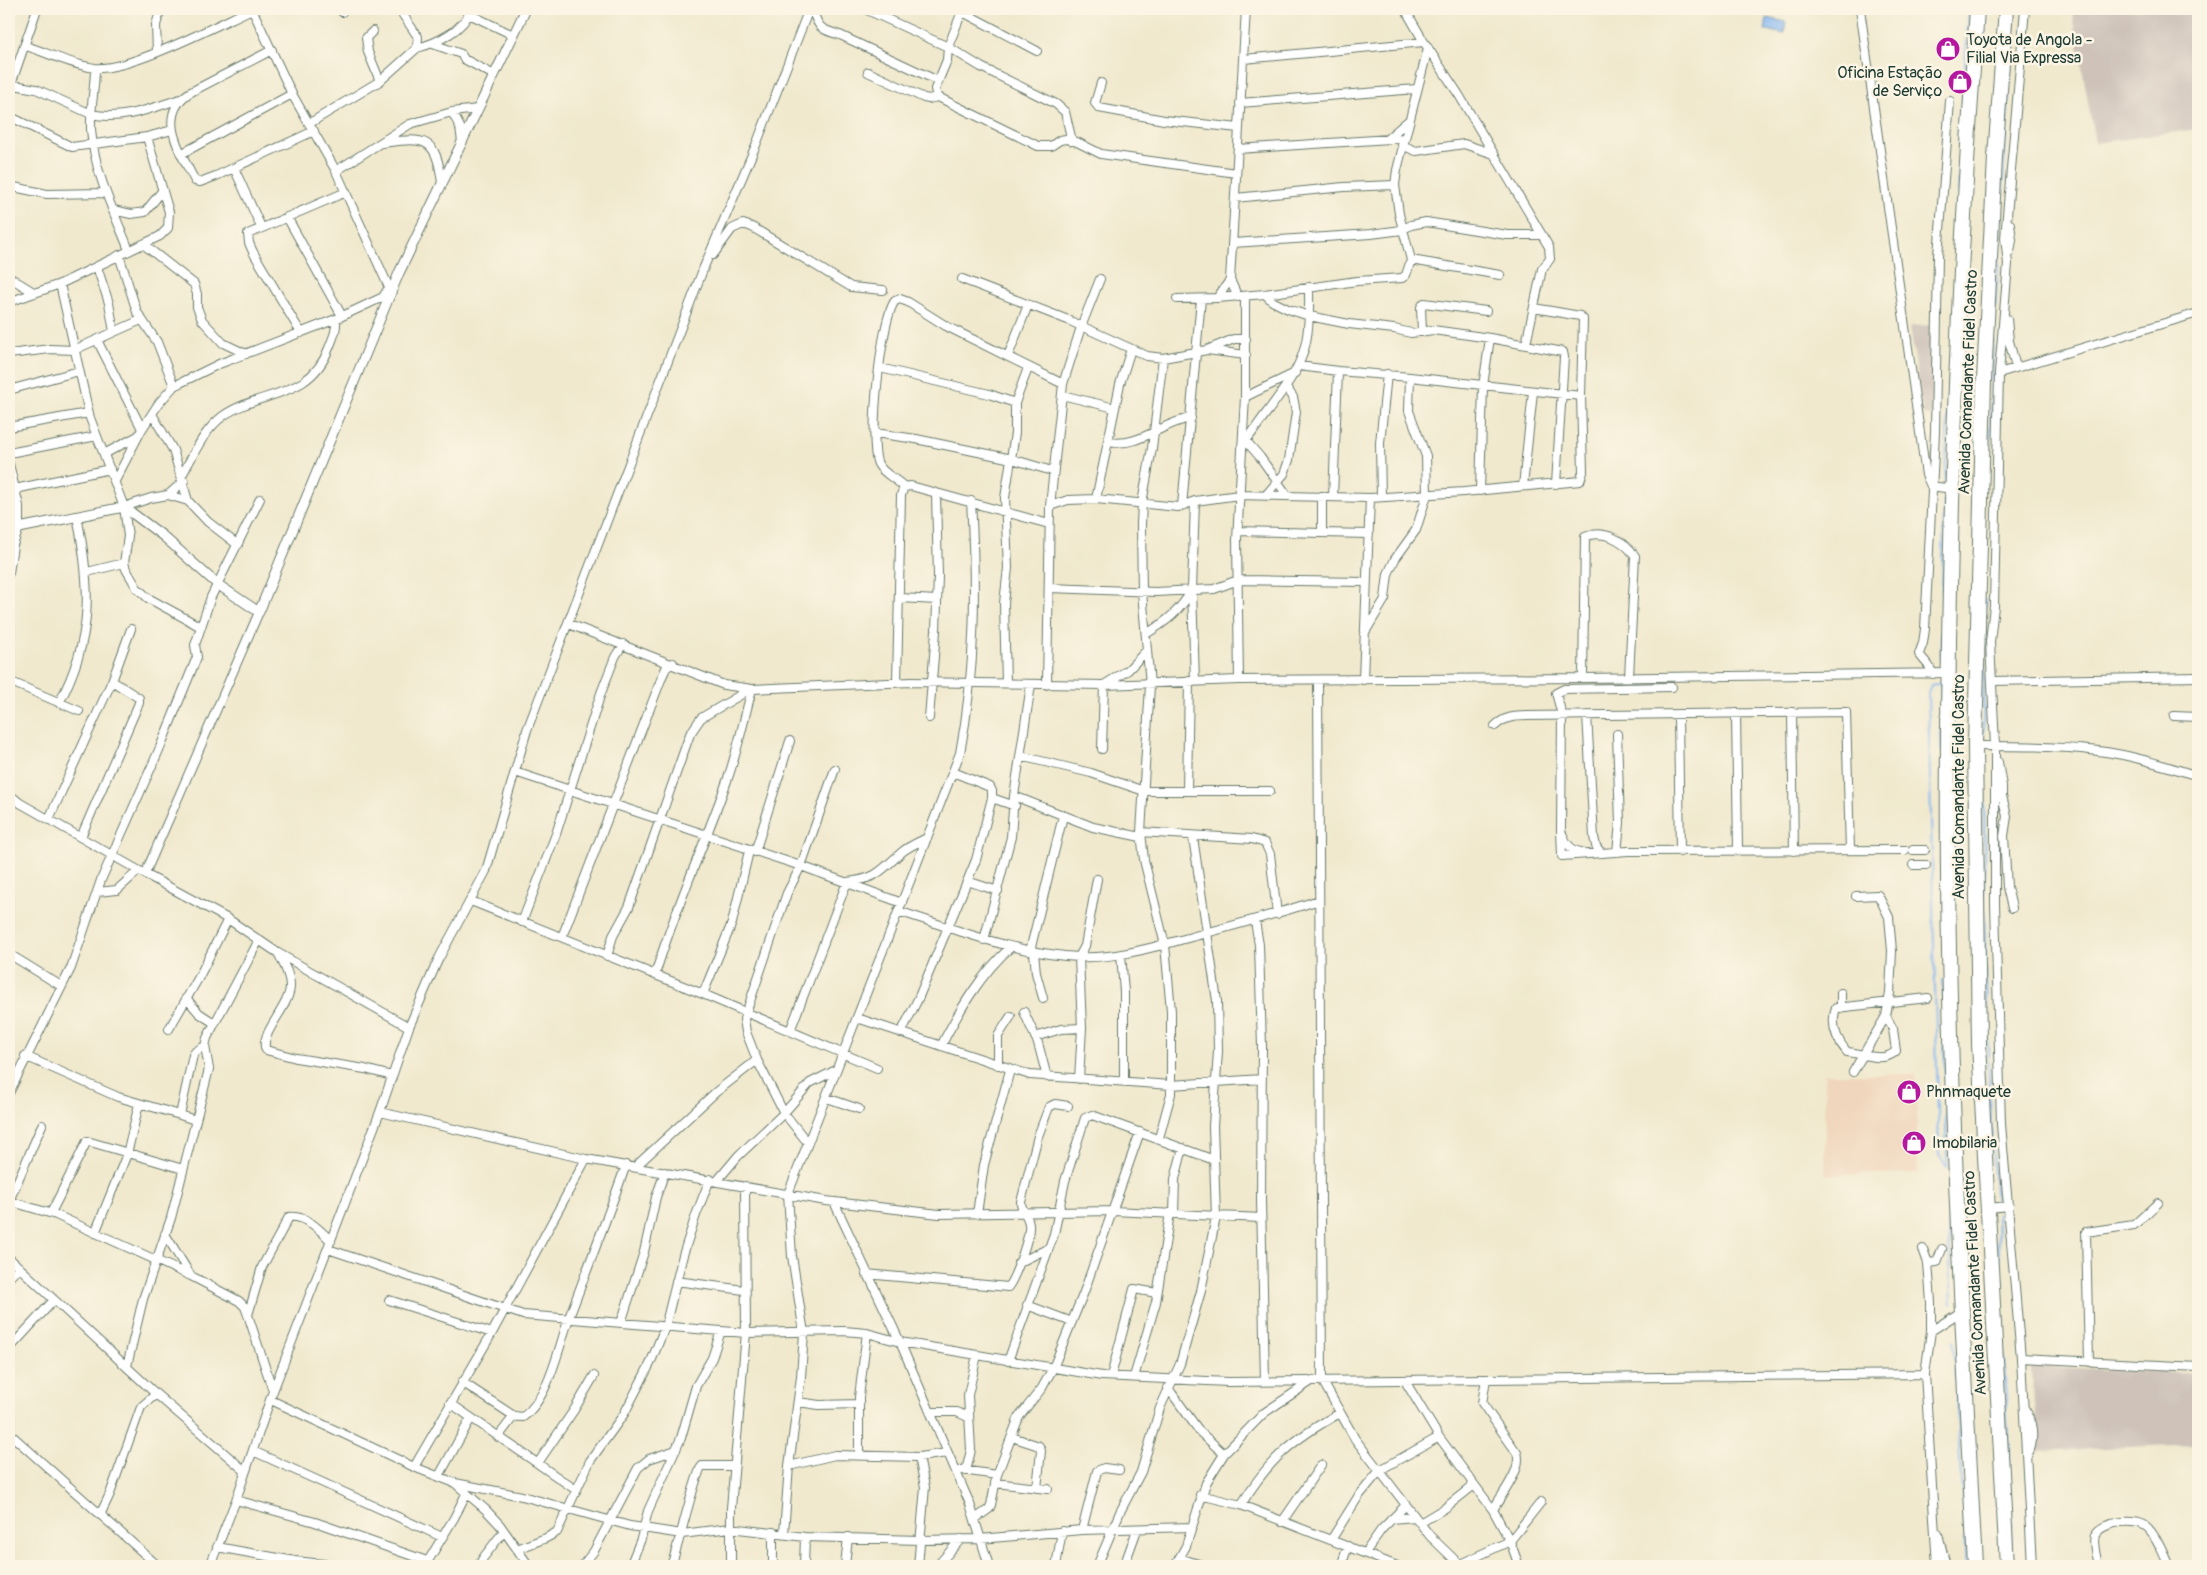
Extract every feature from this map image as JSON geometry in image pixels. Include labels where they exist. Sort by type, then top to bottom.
[{"type":"highway","name":"Avenida Comandante Fidel Castro","points":[[1975,1566],[1962,1311],[1948,899],[1952,489],[1963,223],[1977,9]]},
{"type":"highway","name":"Avenida Comandante Fidel Castro","points":[[2006,9],[1994,176],[1984,370],[1976,746],[1979,1044],[2007,1566]]},
{"type":"street","points":[[37,9],[26,46],[9,87],[36,89],[91,114],[110,117],[125,115],[180,99],[272,50]]},
{"type":"street","points":[[157,52],[156,25],[161,9]]},
{"type":"street","points":[[26,46],[70,62],[95,68],[127,62],[157,52],[252,9],[292,94],[336,171],[390,290]]},
{"type":"street","points":[[399,9],[418,37],[417,48]]},
{"type":"street","points":[[97,892],[119,889],[141,872],[259,612],[390,290],[526,9]]},
{"type":"street","points":[[810,9],[817,24],[824,31],[840,35],[938,81]]},
{"type":"street","points":[[210,1566],[236,1500],[270,1400],[380,1112],[409,1027],[438,960],[486,871],[527,730],[704,267],[756,145],[810,9]]},
{"type":"street","points":[[865,9],[948,47],[981,67],[1061,108],[1066,116],[1072,141]]},
{"type":"street","points":[[1217,298],[1230,280],[1244,58],[1245,9],[1260,9]]},
{"type":"street","points":[[1405,9],[1426,45],[1459,94],[1549,247],[1550,255],[1542,269],[1526,344]]},
{"type":"street","points":[[1860,9],[1926,475],[1931,486]]},
{"type":"street","points":[[2025,9],[2008,207],[2012,240],[2005,290],[1999,373],[1994,606],[1990,642],[1995,746],[2006,816],[2000,836],[1995,887],[2001,1124],[2021,1358],[2032,1566]]},
{"type":"street","points":[[937,97],[935,89],[947,60],[948,47],[961,10],[1038,51]]},
{"type":"street","points":[[310,124],[380,81],[417,48],[433,44],[462,24],[470,11],[513,35]]},
{"type":"street","points":[[373,31],[366,38],[366,47],[380,81]]},
{"type":"street","points":[[433,44],[461,54],[464,59],[494,75]]},
{"type":"street","points":[[1244,58],[1426,45]]},
{"type":"street","points":[[1177,299],[1241,297],[1357,280],[1402,278],[1408,273],[1410,260],[1402,230],[1396,185],[1403,142],[1426,45]]},
{"type":"street","points":[[95,68],[91,114],[93,144],[105,192],[129,250]]},
{"type":"street","points":[[868,72],[924,98],[937,97],[1038,146],[1051,146],[1060,140],[1072,141],[1101,154],[1236,172]]},
{"type":"street","points":[[1101,83],[1095,98],[1095,103],[1099,108],[1164,120],[1239,128]]},
{"type":"street","points":[[1240,103],[1417,89]]},
{"type":"street","points":[[181,154],[292,94]]},
{"type":"street","points":[[180,99],[174,114],[172,130],[181,154],[197,182],[234,168],[314,132]]},
{"type":"street","points":[[1933,674],[1919,654],[1924,643],[1925,629],[1935,432],[1938,256],[1950,101]]},
{"type":"street","points":[[336,171],[410,124],[452,112],[478,109]]},
{"type":"street","points":[[452,112],[460,127],[462,142]]},
{"type":"street","points":[[9,116],[68,146],[146,137],[172,130]]},
{"type":"street","points":[[1387,139],[1409,120]]},
{"type":"street","points":[[9,302],[60,284],[97,267],[160,236],[168,228],[169,212],[146,137]]},
{"type":"street","points":[[381,143],[415,139],[423,140],[429,145],[438,161],[442,183]]},
{"type":"street","points":[[1238,149],[1387,139],[1403,142],[1416,151],[1464,144],[1494,154]]},
{"type":"street","points":[[234,168],[261,227]]},
{"type":"street","points":[[1235,198],[1344,187],[1396,185]]},
{"type":"street","points":[[9,186],[47,194],[105,192]]},
{"type":"street","points":[[113,210],[130,214],[144,212],[163,190]]},
{"type":"street","points":[[301,333],[248,243],[248,233],[346,192]]},
{"type":"street","points":[[168,495],[182,478],[200,441],[215,422],[234,410],[294,388],[315,371],[326,357],[339,318],[287,217]]},
{"type":"street","points":[[1233,243],[1371,234],[1402,230],[1411,225],[1426,222],[1507,235],[1542,235]]},
{"type":"street","points":[[704,267],[728,233],[736,225],[743,224],[752,227],[851,287],[883,290]]},
{"type":"street","points":[[142,244],[194,284],[200,316],[223,343],[231,359]]},
{"type":"street","points":[[119,255],[141,320],[157,342],[174,386]]},
{"type":"street","points":[[1410,260],[1500,275]]},
{"type":"street","points":[[97,267],[109,303],[114,332]]},
{"type":"street","points":[[9,277],[35,293]]},
{"type":"street","points":[[1048,685],[1050,506],[1052,471],[1063,384],[1081,327],[1100,278]]},
{"type":"street","points":[[962,279],[1068,320],[1146,356],[1163,358],[1207,350],[1234,339],[1246,339]]},
{"type":"street","points":[[1230,280],[1241,297],[1246,327],[1244,443],[1238,531],[1239,680]]},
{"type":"street","points":[[60,284],[88,413],[124,507],[128,536],[124,563],[126,570],[137,588],[148,598],[201,627]]},
{"type":"street","points":[[1244,443],[1286,387],[1299,366],[1306,347],[1310,316],[1309,287]]},
{"type":"street","points":[[115,481],[140,432],[168,391],[174,386],[231,359],[339,318],[383,297],[390,290]]},
{"type":"street","points":[[2005,290],[2009,341],[2016,367]]},
{"type":"street","points":[[1265,294],[1282,306],[1310,316],[1348,324],[1394,329],[1411,333],[1433,330],[1526,344],[1563,352],[1556,484]]},
{"type":"street","points":[[1050,524],[971,501],[936,494],[911,486],[904,487],[879,466],[875,433],[880,368],[888,314],[894,302],[898,299],[908,302],[946,326],[1063,384]]},
{"type":"street","points":[[1182,506],[1201,299]]},
{"type":"street","points":[[1422,332],[1421,307],[1424,303],[1486,311]]},
{"type":"street","points":[[1008,356],[1028,305]]},
{"type":"street","points":[[1050,506],[1068,500],[1096,498],[1169,507],[1182,506],[1195,500],[1239,495],[1370,498],[1480,491],[1576,482],[1583,475],[1581,396],[1583,319],[1580,316],[1534,308]]},
{"type":"street","points":[[1999,373],[2198,313]]},
{"type":"street","points":[[9,354],[50,349],[74,350],[141,320]]},
{"type":"street","points":[[1234,339],[1246,327]]},
{"type":"street","points":[[1480,491],[1483,386],[1490,338]]},
{"type":"street","points":[[97,340],[140,432]]},
{"type":"street","points":[[223,343],[246,354]]},
{"type":"street","points":[[1096,498],[1120,384],[1131,350]]},
{"type":"street","points":[[1207,350],[1246,355]]},
{"type":"street","points":[[1160,1138],[1169,1104],[1171,1085],[1171,1011],[1166,945],[1144,860],[1141,835],[1150,684],[1142,592],[1142,503],[1154,432],[1163,358]]},
{"type":"street","points":[[1299,366],[1410,376],[1532,392],[1581,396]]},
{"type":"street","points":[[880,368],[988,394],[1016,403]]},
{"type":"street","points":[[1006,683],[1004,603],[1008,568],[1005,511],[1007,482],[1012,459],[1016,403],[1028,368]]},
{"type":"street","points":[[9,390],[79,371]]},
{"type":"street","points":[[1333,497],[1338,371]]},
{"type":"street","points":[[1245,397],[1295,373]]},
{"type":"street","points":[[1381,497],[1380,443],[1387,374]]},
{"type":"street","points":[[1364,634],[1385,599],[1388,574],[1395,559],[1416,530],[1427,495],[1426,456],[1409,411],[1410,376]]},
{"type":"street","points":[[1266,495],[1278,482],[1287,466],[1296,412],[1293,397],[1286,387]]},
{"type":"street","points":[[1523,486],[1532,392]]},
{"type":"street","points":[[1062,395],[1116,408]]},
{"type":"street","points":[[9,427],[88,413]]},
{"type":"street","points":[[152,414],[173,450],[188,501],[208,522],[238,544]]},
{"type":"street","points":[[1109,442],[1126,442],[1175,422],[1191,418]]},
{"type":"street","points":[[104,454],[140,432]]},
{"type":"street","points":[[875,433],[916,439],[1012,459],[1052,471]]},
{"type":"street","points":[[9,453],[97,436]]},
{"type":"street","points":[[1244,443],[1287,495]]},
{"type":"street","points":[[9,464],[16,489],[19,528],[13,545],[9,573]]},
{"type":"street","points":[[16,489],[110,469]]},
{"type":"street","points":[[1931,486],[1952,489]]},
{"type":"street","points":[[897,683],[901,495],[904,487]]},
{"type":"street","points":[[929,718],[937,600],[936,494]]},
{"type":"street","points":[[9,533],[19,528],[124,507],[168,495],[188,501]]},
{"type":"street","points":[[1322,496],[1322,533]]},
{"type":"street","points":[[1363,680],[1370,498]]},
{"type":"street","points":[[9,1093],[77,954],[101,880],[198,657],[195,645],[217,584],[260,499]]},
{"type":"street","points":[[1187,791],[1192,681],[1192,590],[1195,500]]},
{"type":"street","points":[[784,1534],[789,1466],[798,1402],[804,1333],[792,1256],[788,1194],[827,1098],[836,1070],[844,1054],[953,772],[962,744],[972,682],[975,573],[971,501]]},
{"type":"street","points":[[124,507],[163,536],[217,584],[259,612]]},
{"type":"street","points":[[59,703],[74,675],[79,659],[85,621],[87,572],[77,516]]},
{"type":"street","points":[[1238,531],[1369,534]]},
{"type":"street","points":[[1583,678],[1585,537],[1591,534],[1614,538],[1626,546],[1634,556],[1629,677]]},
{"type":"street","points":[[87,572],[124,563]]},
{"type":"street","points":[[1050,588],[1142,592],[1214,590],[1238,580],[1366,582]]},
{"type":"street","points":[[1146,634],[1172,618],[1192,590]]},
{"type":"street","points":[[900,598],[937,600]]},
{"type":"street","points":[[569,624],[673,663],[724,685],[750,689],[932,682],[1104,685],[1239,680],[1949,674]]},
{"type":"street","points":[[49,819],[112,681],[131,629]]},
{"type":"street","points":[[522,922],[556,834],[606,678],[623,644]]},
{"type":"street","points":[[1104,685],[1128,670],[1147,650]]},
{"type":"street","points":[[562,937],[662,677],[666,668],[673,663]]},
{"type":"street","points":[[1993,681],[2198,677]]},
{"type":"street","points":[[1318,680],[1322,1380],[1348,1429],[1405,1506],[1441,1549],[1458,1565],[1510,1541],[1541,1502]]},
{"type":"street","points":[[9,681],[79,711]]},
{"type":"street","points":[[81,836],[139,703],[139,698],[112,681]]},
{"type":"street","points":[[984,940],[1011,837],[1015,806],[1014,796],[1031,685]]},
{"type":"street","points":[[1102,749],[1104,685]]},
{"type":"street","points":[[1672,686],[1564,689],[1556,694],[1562,715],[1562,856],[1617,852],[1925,850]]},
{"type":"street","points":[[607,956],[613,936],[628,907],[694,727],[706,714],[750,689]]},
{"type":"street","points":[[655,975],[674,916],[707,835],[734,760],[750,689]]},
{"type":"street","points":[[1792,712],[1794,851]]},
{"type":"street","points":[[1495,726],[1500,721],[1518,716],[1846,712],[1850,850]]},
{"type":"street","points":[[1736,713],[1738,851]]},
{"type":"street","points":[[1678,714],[1680,852]]},
{"type":"street","points":[[1587,715],[1594,837],[1596,846],[1601,853]]},
{"type":"street","points":[[2174,716],[2198,717]]},
{"type":"street","points":[[1617,734],[1620,823],[1617,852]]},
{"type":"street","points":[[703,994],[732,923],[752,851],[790,742]]},
{"type":"street","points":[[1976,746],[2055,747],[2100,751],[2142,760],[2198,776]]},
{"type":"street","points":[[1020,756],[1091,773],[1144,790],[1270,791]]},
{"type":"street","points":[[808,1143],[784,1113],[757,1060],[745,1027],[744,1012],[787,893],[801,866],[835,769]]},
{"type":"street","points":[[515,772],[801,866],[902,903]]},
{"type":"street","points":[[901,1033],[918,999],[967,881],[982,842],[992,798],[992,788],[953,772]]},
{"type":"street","points":[[9,794],[20,804],[81,836],[112,856],[228,919],[278,953],[409,1027]]},
{"type":"street","points":[[1014,796],[1093,827],[1141,835],[1252,839],[1265,843],[1270,854],[1277,914]]},
{"type":"street","points":[[992,798],[1015,806]]},
{"type":"street","points":[[1043,998],[1032,951],[1063,816]]},
{"type":"street","points":[[1561,831],[1565,842],[1574,851],[1588,854]]},
{"type":"street","points":[[2000,836],[2012,908]]},
{"type":"street","points":[[1097,1566],[1141,1472],[1160,1408],[1171,1379],[1180,1364],[1208,1260],[1216,1217],[1213,1126],[1218,1051],[1217,1001],[1193,837]]},
{"type":"street","points":[[847,882],[858,881],[878,873],[903,852],[927,838]]},
{"type":"street","points":[[1913,865],[1926,865]]},
{"type":"street","points":[[1995,887],[2007,871]]},
{"type":"street","points":[[1079,1079],[1082,1028],[1079,957],[1085,946],[1097,879]]},
{"type":"street","points":[[101,880],[110,891]]},
{"type":"street","points":[[967,881],[998,891]]},
{"type":"street","points":[[790,1031],[847,882]]},
{"type":"street","points":[[1853,1072],[1862,1053],[1886,1016],[1892,951],[1889,917],[1878,896],[1856,896]]},
{"type":"street","points":[[898,911],[984,940],[1011,947],[1079,957],[1121,954],[1166,945],[1255,921],[1319,900]]},
{"type":"street","points":[[471,901],[703,994],[878,1068]]},
{"type":"street","points":[[169,1029],[228,919]]},
{"type":"street","points":[[1255,921],[1259,945],[1262,1079],[1261,1218],[1265,1381]]},
{"type":"street","points":[[180,1115],[193,1055],[204,1046],[214,1023],[259,940]]},
{"type":"street","points":[[941,1046],[955,1019],[986,973],[1011,947]]},
{"type":"street","points":[[278,953],[288,975],[290,987],[287,1002],[265,1037],[264,1044],[266,1050],[296,1058],[365,1069],[392,1076]]},
{"type":"street","points":[[9,954],[61,986]]},
{"type":"street","points":[[1121,954],[1124,992],[1124,1082]]},
{"type":"street","points":[[1841,994],[1841,1008]]},
{"type":"street","points":[[186,998],[199,1013],[214,1023]]},
{"type":"street","points":[[1886,1016],[1893,1029],[1896,1051],[1892,1056],[1881,1058],[1870,1057],[1862,1053],[1847,1052],[1837,1038],[1832,1023],[1836,1008],[1888,1004],[1928,998]]},
{"type":"street","points":[[1024,1012],[1035,1037],[1047,1076]]},
{"type":"street","points":[[998,1065],[998,1036],[1011,1016]]},
{"type":"street","points":[[857,1018],[1010,1070],[1030,1075],[1171,1085],[1262,1079]]},
{"type":"street","points":[[1035,1037],[1062,1029],[1082,1028]]},
{"type":"street","points":[[127,1366],[143,1299],[165,1234],[209,1069],[204,1046]]},
{"type":"street","points":[[26,1056],[82,1082],[139,1104],[195,1120]]},
{"type":"street","points":[[635,1167],[716,1092],[757,1060]]},
{"type":"street","points":[[517,1548],[557,1532],[590,1461],[624,1414],[642,1382],[665,1327],[676,1281],[696,1215],[714,1180],[784,1113],[810,1083],[836,1070]]},
{"type":"street","points":[[977,1214],[984,1165],[1010,1070]]},
{"type":"street","points":[[827,1098],[859,1109]]},
{"type":"street","points":[[95,1233],[127,1154],[139,1104]]},
{"type":"street","points":[[866,1274],[1005,1288],[1010,1285],[1030,1230],[1026,1214],[1021,1206],[1022,1197],[1044,1115],[1052,1105],[1068,1106]]},
{"type":"street","points":[[380,1112],[586,1159],[834,1202],[939,1214],[1113,1211],[1261,1218]]},
{"type":"street","points":[[1008,1361],[1047,1249],[1059,1211],[1065,1181],[1085,1118],[1092,1115],[1160,1138],[1214,1160]]},
{"type":"street","points":[[42,1125],[9,1201],[50,1213],[191,1276],[239,1301],[245,1307],[274,1391]]},
{"type":"street","points":[[975,1519],[988,1509],[996,1479],[1019,1418],[1042,1388],[1053,1368],[1113,1211],[1140,1132]]},
{"type":"street","points":[[50,1213],[85,1142],[183,1169]]},
{"type":"street","points":[[1134,1377],[1158,1293],[1172,1213],[1175,1179],[1183,1148]]},
{"type":"street","points":[[414,1467],[492,1333],[503,1309],[586,1159]]},
{"type":"street","points":[[462,1382],[514,1416],[522,1417],[528,1413],[544,1388],[554,1366],[569,1319],[626,1165]]},
{"type":"street","points":[[621,1323],[644,1252],[656,1197],[666,1172]]},
{"type":"street","points":[[731,1566],[730,1528],[734,1466],[746,1334],[744,1290],[746,1186]]},
{"type":"street","points":[[834,1202],[866,1274],[900,1342],[946,1453],[970,1504],[989,1566]]},
{"type":"street","points":[[2089,1362],[2086,1232],[2134,1225],[2158,1203]]},
{"type":"street","points":[[1988,1208],[2009,1206]]},
{"type":"street","points":[[248,1315],[262,1267],[289,1217],[301,1218],[313,1224],[330,1245],[523,1315],[746,1334],[844,1331],[867,1333],[900,1342],[977,1356],[1111,1376],[1228,1382],[1925,1374]]},
{"type":"street","points":[[165,1234],[191,1276]]},
{"type":"street","points":[[1028,1238],[1041,1266]]},
{"type":"street","points":[[1018,1263],[1047,1249]]},
{"type":"street","points":[[1923,1249],[1928,1263],[1931,1331],[1925,1374],[1937,1566]]},
{"type":"street","points":[[1928,1263],[1937,1262],[1942,1249]]},
{"type":"street","points":[[9,1258],[156,1394],[246,1471]]},
{"type":"street","points":[[9,1278],[19,1267]]},
{"type":"street","points":[[676,1281],[744,1290]]},
{"type":"street","points":[[1111,1376],[1134,1289],[1158,1293]]},
{"type":"street","points":[[9,1349],[54,1300]]},
{"type":"street","points":[[389,1300],[492,1333]]},
{"type":"street","points":[[1027,1305],[1072,1322]]},
{"type":"street","points":[[1931,1331],[1962,1311]]},
{"type":"street","points":[[630,1566],[648,1511],[685,1427],[696,1386],[712,1358],[720,1332]]},
{"type":"street","points":[[859,1455],[859,1404],[867,1333]]},
{"type":"street","points":[[966,1471],[971,1450],[968,1395],[977,1356]]},
{"type":"street","points":[[2021,1358],[2198,1366]]},
{"type":"street","points":[[538,1463],[594,1376]]},
{"type":"street","points":[[1486,1379],[1482,1403],[1517,1453],[1519,1461],[1517,1469],[1493,1510]]},
{"type":"street","points":[[1175,1566],[1192,1527],[1200,1495],[1224,1454],[1264,1413],[1313,1380]]},
{"type":"street","points":[[1406,1381],[1439,1437],[1493,1510],[1510,1541],[1519,1566]]},
{"type":"street","points":[[1168,1388],[1200,1432],[1224,1454]]},
{"type":"street","points":[[100,1515],[110,1494],[141,1407],[156,1394]]},
{"type":"street","points":[[270,1400],[414,1467],[455,1483],[568,1508],[608,1521],[682,1534],[730,1528],[805,1537],[921,1540],[980,1539],[1082,1530],[1192,1527]]},
{"type":"street","points":[[798,1402],[819,1405],[859,1404]]},
{"type":"street","points":[[450,1403],[576,1490]]},
{"type":"street","points":[[930,1412],[957,1412],[968,1417]]},
{"type":"street","points":[[1241,1506],[1260,1476],[1278,1455],[1302,1435],[1340,1413]]},
{"type":"street","points":[[498,1437],[514,1416]]},
{"type":"street","points":[[439,1476],[471,1418]]},
{"type":"street","points":[[9,1433],[158,1566]]},
{"type":"street","points":[[1012,1437],[1039,1446],[1041,1451],[1037,1488]]},
{"type":"street","points":[[1331,1540],[1354,1503],[1380,1470],[1439,1437]]},
{"type":"street","points":[[582,1566],[594,1551],[608,1521],[643,1463],[649,1459],[676,1450]]},
{"type":"street","points":[[252,1451],[442,1537]]},
{"type":"street","points":[[789,1466],[835,1455],[919,1457],[946,1453]]},
{"type":"street","points":[[918,1566],[925,1487],[919,1457]]},
{"type":"street","points":[[1282,1522],[1321,1465]]},
{"type":"street","points":[[671,1566],[702,1466],[734,1466]]},
{"type":"street","points":[[1082,1530],[1097,1471],[1104,1468],[1119,1470]]},
{"type":"street","points":[[954,1469],[1048,1489]]},
{"type":"street","points":[[455,1483],[486,1510],[530,1566]]},
{"type":"street","points":[[1391,1519],[1418,1520],[1445,1508],[1474,1485]]},
{"type":"street","points":[[236,1500],[315,1522],[426,1564],[466,1494]]},
{"type":"street","points":[[1200,1495],[1241,1506],[1397,1566]]},
{"type":"street","points":[[1365,1553],[1381,1530],[1405,1506]]},
{"type":"street","points":[[2098,1566],[2094,1541],[2097,1533],[2108,1526],[2128,1522],[2138,1523],[2149,1528],[2169,1566]]},
{"type":"street","points":[[1934,1523],[1946,1566]]},
{"type":"street","points":[[1124,1566],[1137,1530]]},
{"type":"street","points":[[479,1566],[504,1531]]},
{"type":"street","points":[[1056,1566],[1062,1531]]},
{"type":"street","points":[[773,1532],[774,1566]]},
{"type":"street","points":[[804,1566],[805,1537]]},
{"type":"street","points":[[846,1566],[848,1537]]},
{"type":"street","points":[[936,1566],[961,1539]]},
{"type":"street","points":[[1341,1566],[1348,1546]]},
{"type":"street","points":[[217,1547],[294,1564],[342,1566]]},
{"type":"street","points":[[1179,1558],[1205,1566]]},
{"type":"shaded area","points":[[2072,9],[2198,9],[2198,129],[2095,143]]},
{"type":"shaded area","points":[[1933,325],[1932,416],[1923,415],[1910,326]]},
{"type":"shaded area","points":[[1825,1074],[1916,1074],[1918,1173],[1825,1175]]},
{"type":"shaded area","points":[[2037,1366],[2198,1374],[2198,1444],[2037,1451],[2032,1369]]},
{"type":"water","points":[[1767,18],[1786,22],[1784,34],[1765,30]]},
{"type":"waterway","points":[[1964,77],[1969,9]]},
{"type":"waterway","points":[[1989,471],[1993,344],[2014,9]]},
{"type":"waterway","points":[[1958,192],[1963,90]]},
{"type":"waterway","points":[[1945,482],[1949,387]]},
{"type":"waterway","points":[[1941,661],[1944,494]]},
{"type":"waterway","points":[[1983,742],[1985,600]]},
{"type":"waterway","points":[[1941,679],[1941,750]]},
{"type":"waterway","points":[[1941,683],[1931,685],[1928,694],[1939,1155],[1947,1168]]},
{"type":"waterway","points":[[1984,751],[1987,1033],[1996,1202]]},
{"type":"waterway","points":[[1943,980],[1947,1168]]},
{"type":"waterway","points":[[1997,1214],[2013,1546]]},
{"type":"waterway","points":[[1948,1219],[1952,1304]]},
{"type":"waterway","points":[[1953,1340],[1966,1566]]},
{"type":"place","name":"Toyota de Angola - Filial Via Expressa","points":[[1948,49]]},
{"type":"place","name":"Oficina Estação de Serviço","points":[[1960,82]]},
{"type":"place","name":"Phnmaquete","points":[[1909,1092]]},
{"type":"place","name":"Imobilaria","points":[[1914,1143]]}]
